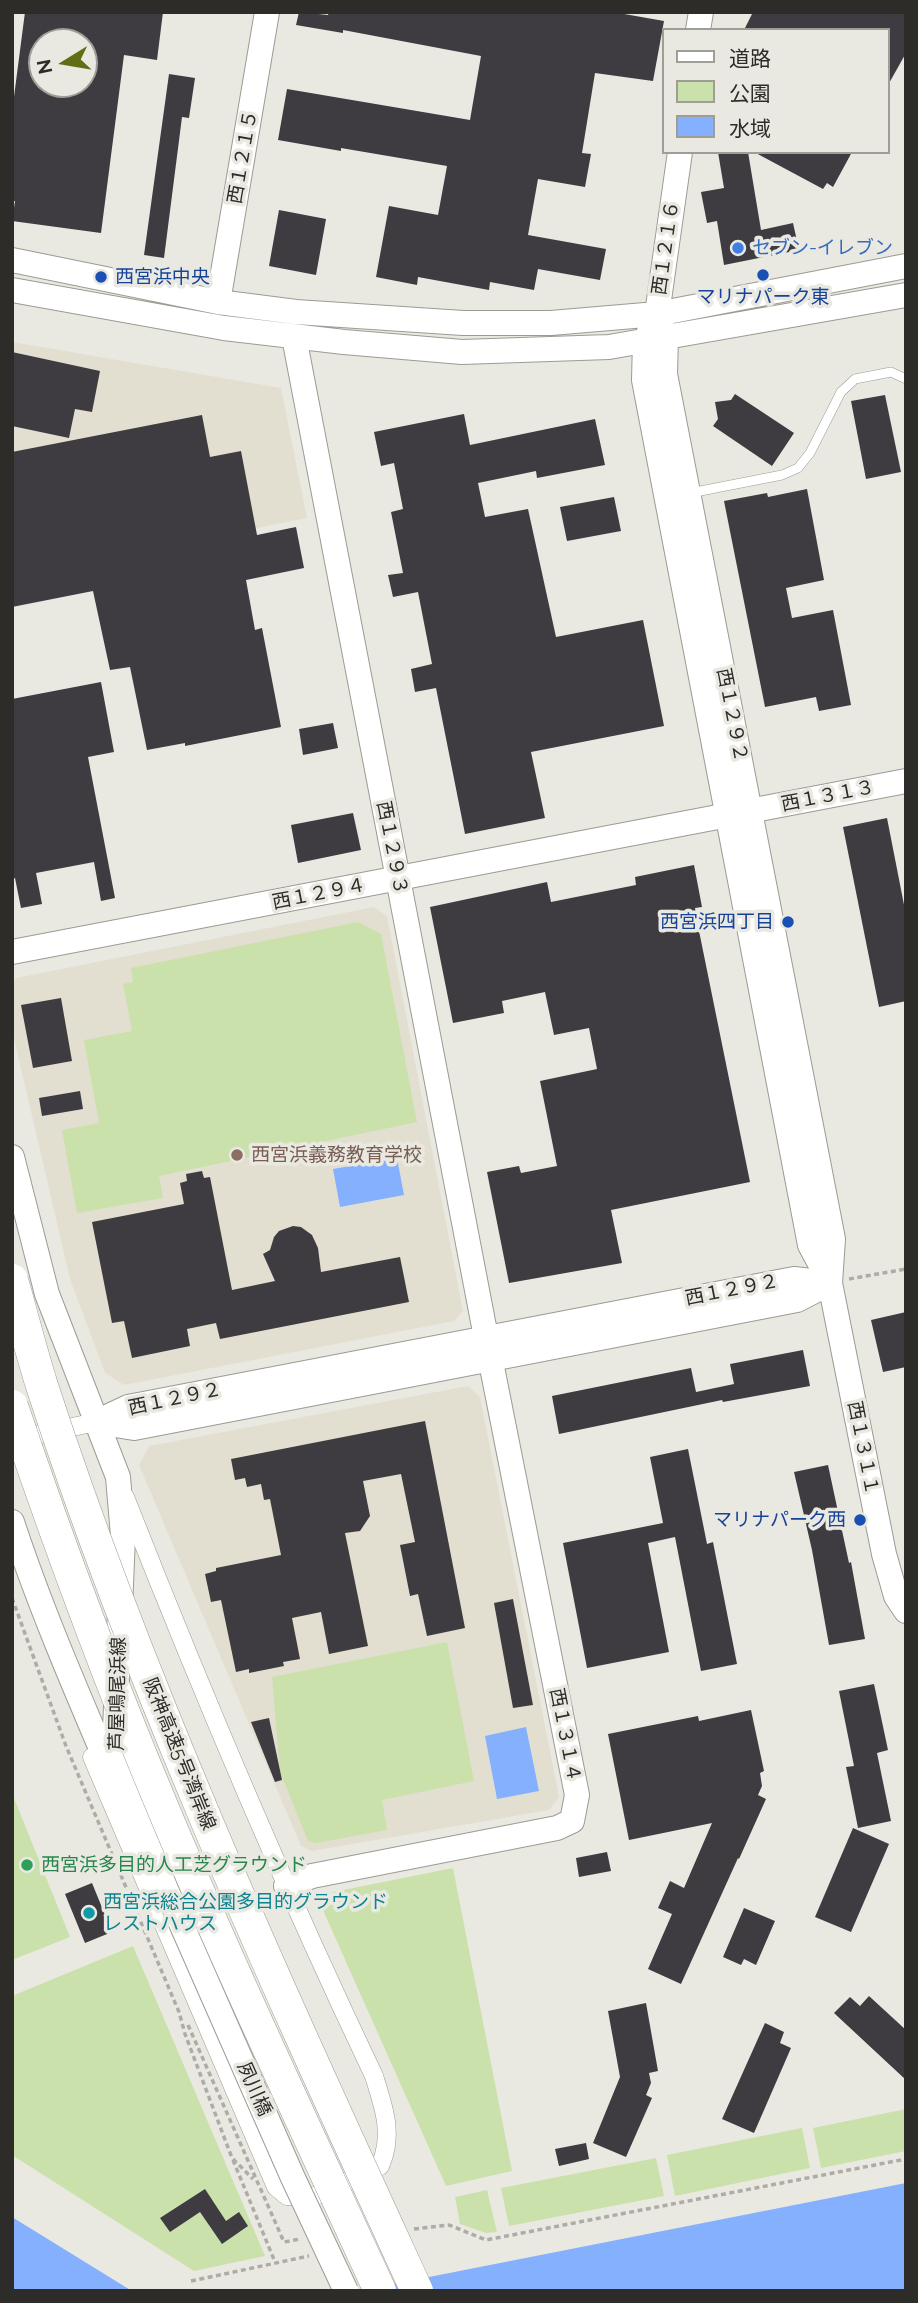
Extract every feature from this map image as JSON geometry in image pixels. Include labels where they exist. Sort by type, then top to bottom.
[{"type":"highway","name":"阪神高速5号湾岸線","points":[[12,1280],[41,1383],[85,1513],[139,1656],[261,1949],[417,2291]]},
{"type":"highway","name":"阪神高速5号湾岸線","points":[[12,1406],[104,1662],[166,1815],[230,1965],[380,2291]]},
{"type":"street","name":"西１２１５","points":[[218,302],[267,12]]},
{"type":"street","name":"西１２１６","points":[[655,339],[656,314],[680,154]]},
{"type":"street","points":[[12,260],[218,302],[296,312],[463,323],[551,323],[656,314],[906,266]]},
{"type":"street","points":[[12,290],[171,319],[294,337],[462,352],[609,347],[906,295]]},
{"type":"street","name":"西１２９３","points":[[294,337],[489,1348]]},
{"type":"street","name":"西１２９２","points":[[96,1422],[134,1428],[489,1348],[797,1300],[830,1283],[810,1245],[688,493],[665,374],[655,339]]},
{"type":"street","name":"西１２９２","points":[[655,339],[644,380],[739,814]]},
{"type":"street","name":"西１３１３","points":[[739,814],[906,781]]},
{"type":"street","name":"西１２９４","points":[[12,952],[739,814]]},
{"type":"street","name":"芦屋鳴尾浜線","points":[[12,1157],[47,1294],[118,1478],[123,1536],[114,1755],[165,1887]]},
{"type":"street","name":"西１３１１","points":[[830,1283],[884,1554],[897,1597],[906,1611]]},
{"type":"street","name":"西１３１４","points":[[286,1886],[312,1876],[557,1828],[572,1821],[577,1795],[489,1348]]},
{"type":"street","points":[[12,1440],[96,1422]]},
{"type":"street","points":[[54,1637],[70,1704],[276,2187],[288,2196],[311,2198],[380,2166],[386,2151],[387,2130],[384,2107],[374,2076],[286,1886],[159,1584],[118,1478]]},
{"type":"street","name":"芦屋鳴尾浜線","points":[[12,1522],[54,1637],[138,1838],[165,1887]]},
{"type":"street","name":"夙川橋","points":[[165,1887],[293,2178],[346,2291]]},
{"type":"lane","points":[[688,493],[782,475],[798,468],[810,453],[841,392],[855,379],[891,372],[906,379]]},
{"type":"path","points":[[830,1283],[906,1269]]},
{"type":"path","points":[[183,2022],[188,2025],[284,2242],[306,2238]]},
{"type":"path","points":[[232,2158],[276,2263]]},
{"type":"path","points":[[408,2230],[449,2225],[486,2240],[906,2159]]},
{"type":"path","points":[[191,2281],[314,2255]]},
{"type":"shaded area","points":[[12,342],[281,388],[307,518],[142,551],[12,542]]},
{"type":"shaded area","name":"西宮浜義務教育学校","points":[[374,907],[387,916],[463,1311],[454,1321],[124,1385],[105,1373],[70,1279],[12,1030],[12,983],[16,978]]},
{"type":"shaded area","points":[[468,1386],[480,1397],[559,1797],[549,1810],[312,1851],[301,1846],[139,1465],[149,1446]]},
{"type":"green space","points":[[358,922],[381,934],[417,1122],[159,1176],[163,1198],[77,1213],[62,1130],[99,1123],[84,1040],[132,1031],[123,984],[133,982],[131,968]]},
{"type":"green space","points":[[447,1642],[474,1781],[382,1800],[387,1830],[316,1843],[308,1841],[280,1772],[272,1677]]},
{"type":"green space","name":"西宮浜多目的人工芝グラウンド","points":[[12,1793],[70,1937],[12,1960]]},
{"type":"green space","points":[[453,1868],[512,2171],[446,2186],[322,1908],[328,1893]]},
{"type":"green space","points":[[133,1946],[265,2256],[194,2271],[12,2155],[12,1996]]},
{"type":"green space","points":[[906,2109],[906,2151],[821,2168],[813,2128]]},
{"type":"green space","points":[[802,2128],[810,2168],[675,2196],[667,2155]]},
{"type":"green space","points":[[656,2158],[664,2196],[509,2226],[501,2188]]},
{"type":"green space","points":[[487,2190],[497,2232],[486,2233],[460,2224],[455,2197]]},
{"type":"water","points":[[397,1158],[404,1195],[340,1207],[333,1169]]},
{"type":"water","points":[[526,1727],[539,1791],[497,1799],[485,1736]]},
{"type":"water","points":[[906,2183],[906,2291],[358,2291]]},
{"type":"water","points":[[12,2217],[132,2291],[12,2291]]},
{"type":"building","points":[[25,12],[163,12],[157,60],[124,55],[101,233],[12,221],[15,201],[12,201],[12,112]]},
{"type":"building","points":[[299,12],[328,15],[329,12],[613,12],[664,21],[653,81],[595,73],[582,153],[591,154],[585,187],[538,179],[528,235],[606,249],[600,280],[538,269],[534,290],[490,282],[489,290],[418,277],[417,285],[376,277],[389,206],[438,215],[447,166],[278,140],[287,89],[470,120],[481,56],[343,30],[343,33],[296,25]]},
{"type":"building","points":[[753,12],[906,12],[906,53],[890,81],[890,28],[745,28]]},
{"type":"building","points":[[169,74],[195,78],[189,118],[182,117],[164,258],[144,255]]},
{"type":"building","points":[[718,154],[748,154],[761,230],[793,223],[799,250],[724,265],[717,221],[707,223],[701,192],[724,188]]},
{"type":"building","points":[[758,154],[851,154],[833,187],[827,183],[823,189]]},
{"type":"building","points":[[279,210],[326,219],[316,275],[269,266]]},
{"type":"building","points":[[12,352],[100,371],[92,412],[75,409],[69,438],[12,426]]},
{"type":"building","points":[[735,394],[794,433],[772,466],[713,426],[718,419],[715,402],[731,400]]},
{"type":"building","points":[[885,395],[901,472],[866,479],[851,401]]},
{"type":"building","points":[[464,414],[470,445],[595,419],[605,465],[537,478],[536,471],[478,483],[485,517],[528,509],[556,637],[643,620],[664,726],[531,752],[545,818],[465,834],[436,688],[415,692],[411,669],[432,664],[418,592],[393,597],[388,575],[403,573],[391,512],[403,509],[394,463],[381,466],[374,432]]},
{"type":"building","points":[[202,415],[210,457],[241,451],[257,535],[296,527],[304,568],[246,580],[255,630],[262,628],[281,727],[185,746],[185,743],[147,750],[130,667],[110,670],[93,591],[12,607],[12,452]]},
{"type":"building","points":[[807,489],[824,580],[786,588],[792,618],[833,610],[851,705],[819,711],[816,697],[765,707],[724,501],[767,493],[768,497]]},
{"type":"building","points":[[614,497],[621,531],[567,541],[560,507]]},
{"type":"building","points":[[101,682],[114,752],[88,757],[115,898],[101,901],[94,862],[36,873],[42,904],[21,908],[15,878],[12,879],[12,699]]},
{"type":"building","points":[[333,723],[338,748],[303,755],[299,729]]},
{"type":"building","points":[[353,813],[361,850],[298,863],[291,825]]},
{"type":"building","points":[[887,818],[906,915],[906,1001],[879,1007],[843,827]]},
{"type":"building","points":[[694,865],[702,907],[695,908],[698,926],[750,1182],[611,1210],[622,1263],[509,1283],[487,1172],[519,1166],[521,1173],[557,1166],[540,1081],[597,1069],[589,1028],[554,1035],[545,992],[502,1001],[504,1013],[453,1023],[430,907],[547,882],[551,902],[636,885],[635,877]]},
{"type":"building","points":[[61,998],[72,1061],[33,1068],[21,1005]]},
{"type":"building","points":[[80,1091],[83,1109],[42,1116],[39,1098]]},
{"type":"building","points":[[202,1171],[204,1178],[210,1177],[232,1290],[275,1281],[263,1254],[270,1250],[279,1231],[293,1226],[301,1227],[312,1235],[318,1248],[321,1272],[400,1257],[409,1302],[220,1339],[216,1323],[187,1329],[190,1346],[132,1358],[124,1321],[112,1323],[92,1222],[184,1204],[180,1183],[187,1181],[186,1174]]},
{"type":"building","points":[[906,1312],[906,1367],[883,1372],[871,1320]]},
{"type":"building","points":[[803,1350],[810,1386],[723,1402],[722,1400],[559,1434],[552,1396],[691,1368],[696,1392],[734,1384],[730,1364]]},
{"type":"building","points":[[425,1421],[465,1628],[427,1636],[418,1594],[410,1596],[400,1545],[415,1542],[401,1474],[363,1481],[370,1516],[360,1531],[345,1533],[368,1646],[329,1654],[321,1612],[292,1618],[300,1659],[283,1662],[284,1666],[249,1673],[249,1669],[236,1672],[221,1600],[211,1602],[205,1574],[216,1571],[216,1568],[281,1555],[270,1499],[264,1500],[261,1484],[247,1487],[245,1478],[235,1480],[231,1459]]},
{"type":"building","points":[[688,1449],[707,1544],[713,1542],[737,1664],[701,1671],[675,1537],[648,1543],[669,1652],[587,1668],[563,1543],[663,1523],[650,1457]]},
{"type":"building","points":[[828,1465],[849,1563],[851,1562],[865,1639],[829,1645],[812,1550],[794,1472]]},
{"type":"building","points":[[513,1599],[533,1705],[513,1708],[494,1603]]},
{"type":"building","points":[[874,1684],[888,1750],[877,1753],[891,1821],[858,1828],[846,1767],[854,1766],[839,1691]]},
{"type":"building","points":[[751,1710],[764,1771],[760,1773],[762,1786],[758,1795],[766,1799],[681,1984],[648,1969],[672,1914],[658,1908],[670,1881],[684,1888],[712,1823],[629,1840],[608,1734],[698,1716],[699,1721]]},
{"type":"building","points":[[269,1718],[282,1780],[275,1782],[251,1722]]},
{"type":"building","points":[[853,1828],[889,1844],[851,1932],[815,1917]]},
{"type":"building","points":[[607,1852],[611,1871],[579,1877],[576,1858]]},
{"type":"building","name":"西宮浜総合公園多目的グラウンド レストハウス","points":[[92,1883],[112,1932],[85,1943],[65,1894]]},
{"type":"building","points":[[744,1908],[775,1921],[756,1965],[744,1959],[741,1965],[723,1957]]},
{"type":"building","points":[[869,1996],[906,2030],[906,2080],[834,2013],[850,1997],[860,2006]]},
{"type":"building","points":[[646,2003],[658,2071],[649,2073],[651,2083],[646,2095],[652,2098],[626,2157],[593,2143],[620,2077],[608,2011]]},
{"type":"building","points":[[765,2023],[784,2032],[780,2043],[791,2048],[754,2133],[722,2119]]},
{"type":"building","points":[[586,2143],[589,2159],[559,2166],[555,2149]]},
{"type":"building","points":[[205,2189],[226,2221],[239,2212],[248,2226],[222,2244],[200,2212],[170,2232],[160,2218]]},
{"type":"place","name":"セブン-イレブン","points":[[738,248]]},
{"type":"place","name":"マリナパーク東","points":[[763,275]]},
{"type":"place","name":"西宮浜中央","points":[[101,277]]},
{"type":"place","name":"西宮浜四丁目","points":[[788,922]]},
{"type":"place","name":"西宮浜義務教育学校","points":[[237,1155]]},
{"type":"place","name":"マリナパーク西","points":[[860,1520]]},
{"type":"place","name":"西宮浜多目的人工芝グラウンド","points":[[27,1865]]},
{"type":"place","name":"西宮浜総合公園多目的グラウンド レストハウス","points":[[89,1913]]}]
